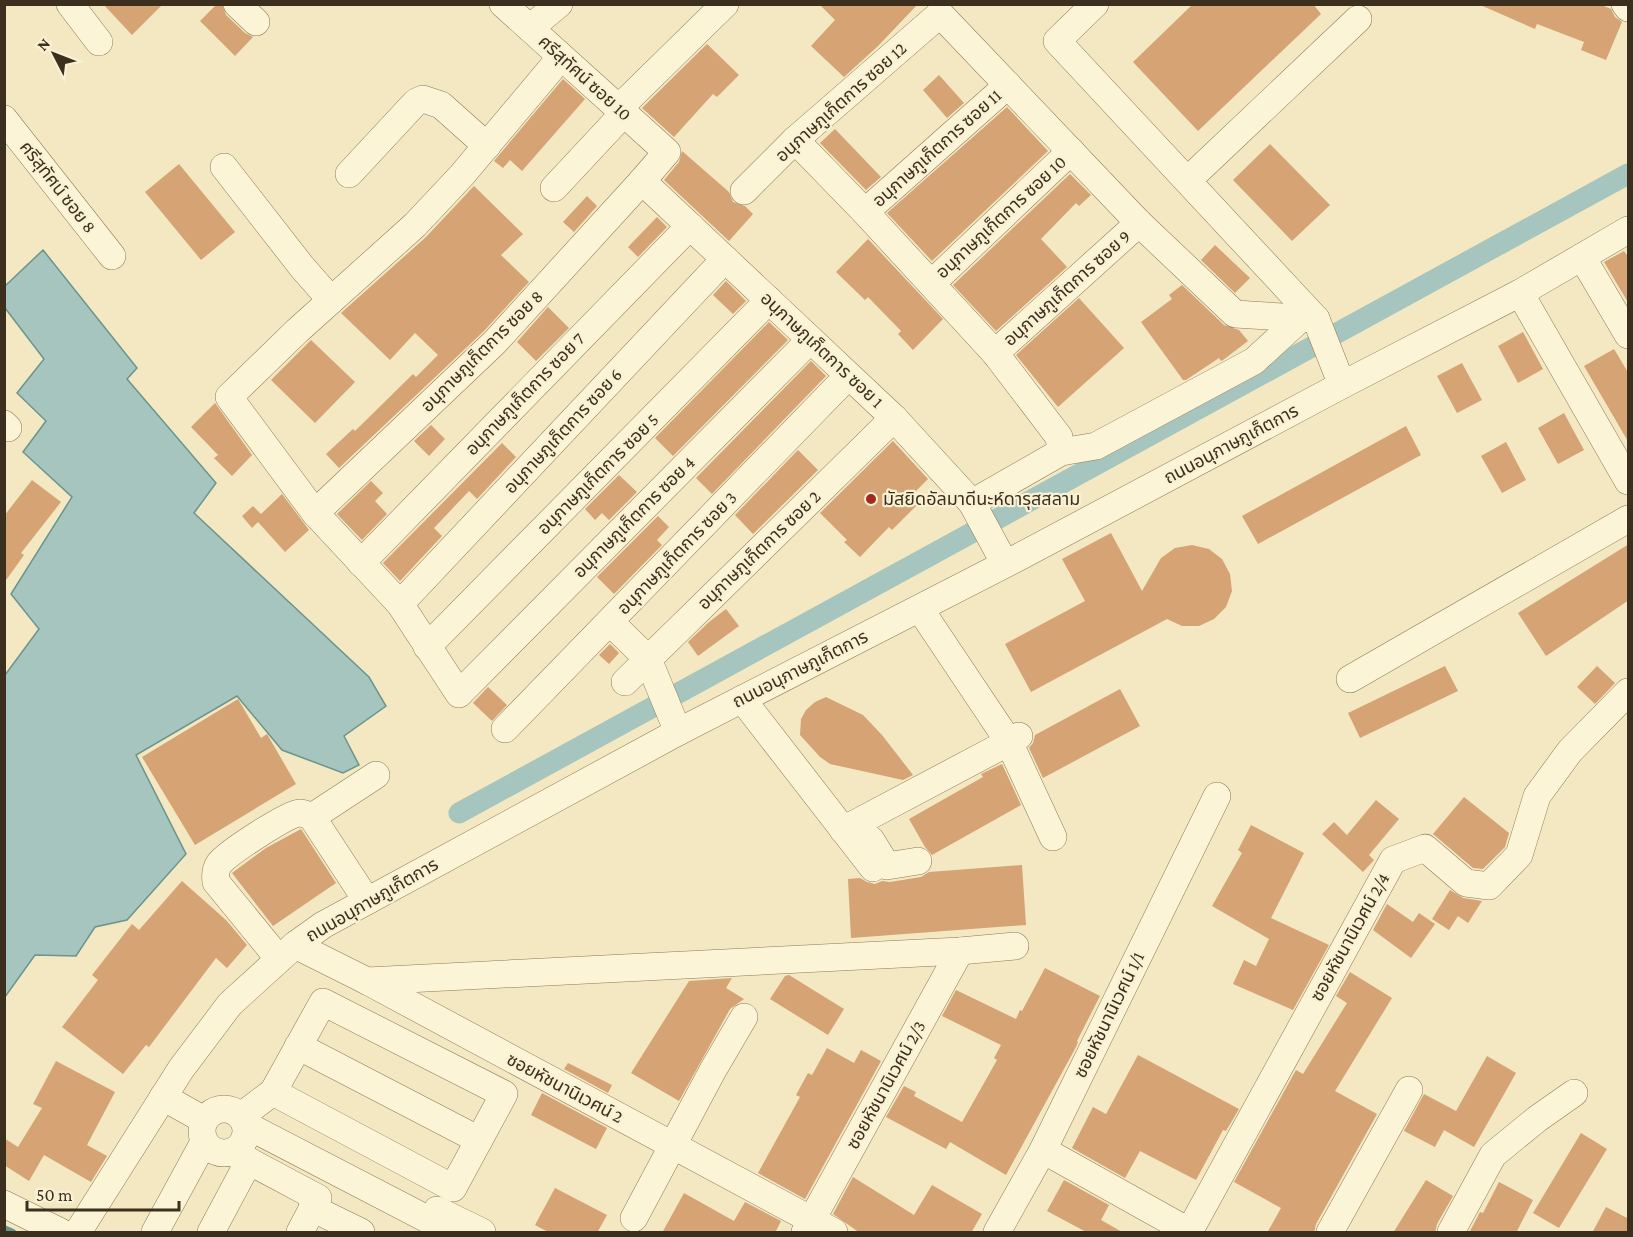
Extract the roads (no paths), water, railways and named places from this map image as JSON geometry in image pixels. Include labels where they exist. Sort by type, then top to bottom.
[{"type":"street","points":[[70,4],[99,42]]},
{"type":"street","name":"ศรีสุทัศน์ ซอย 10","points":[[504,4],[667,152],[642,181]]},
{"type":"street","points":[[530,28],[559,4]]},
{"type":"street","points":[[554,188],[622,111],[725,4]]},
{"type":"street","points":[[1095,4],[1057,41],[1188,180],[1308,318],[1342,385]]},
{"type":"street","points":[[1625,4],[1629,8]]},
{"type":"street","name":"อนุภาษภูเก็ตการ ซอย 12","points":[[744,191],[795,140],[940,14],[1008,85]]},
{"type":"street","points":[[1188,180],[1358,19]]},
{"type":"street","points":[[428,647],[400,604],[315,513],[229,397],[415,225],[462,175],[561,57]]},
{"type":"street","points":[[1008,85],[1140,224],[1235,314],[1308,318]]},
{"type":"street","name":"อนุภาษภูเก็ตการ ซอย 11","points":[[865,212],[1008,85]]},
{"type":"street","points":[[349,174],[416,102],[423,99],[441,105],[486,146]]},
{"type":"street","name":"ศรีสุทัศน์ ซอย 8","points":[[4,119],[112,256]]},
{"type":"street","points":[[795,140],[932,283],[995,353],[1059,437],[1061,452]]},
{"type":"street","name":"อนุภาษภูเก็ตการ ซอย 10","points":[[932,283],[1071,151]]},
{"type":"street","points":[[224,167],[302,267],[332,300]]},
{"type":"street","name":"อนุภาษภูเก็ตการ ซอย 1","points":[[642,181],[894,418],[972,502],[1005,564]]},
{"type":"street","name":"อนุภาษภูเก็ตการ ซอย 8","points":[[315,513],[495,342],[642,181]]},
{"type":"street","name":"อนุภาษภูเก็ตการ ซอย 9","points":[[995,353],[1140,224]]},
{"type":"street","name":"อนุภาษภูเก็ตการ ซอย 7","points":[[361,563],[690,226]]},
{"type":"street","name":"ถนนอนุภาษภูเก็ตการ","points":[[78,1233],[181,1068],[230,1004],[287,952],[323,925],[678,732],[920,609],[1520,293],[1629,230]]},
{"type":"street","points":[[1582,257],[1629,335]]},
{"type":"street","name":"อนุภาษภูเก็ตการ ซอย 6","points":[[400,604],[725,259]]},
{"type":"street","points":[[1520,293],[1629,481]]},
{"type":"street","name":"อนุภาษภูเก็ตการ ซอย 5","points":[[428,647],[769,300]]},
{"type":"street","points":[[972,502],[1061,452],[1096,446],[1254,361],[1308,318]]},
{"type":"street","name":"อนุภาษภูเก็ตการ ซอย 4","points":[[428,647],[459,694],[810,340]]},
{"type":"street","name":"อนุภาษภูเก็ตการ ซอย 3","points":[[505,729],[848,376]]},
{"type":"street","name":"อนุภาษภูเก็ตการ ซอย 2","points":[[625,682],[894,418]]},
{"type":"street","points":[[1350,679],[1629,519]]},
{"type":"street","points":[[920,609],[1014,739],[1053,837]]},
{"type":"street","points":[[610,622],[648,659],[678,732]]},
{"type":"street","name":"ซอยหัชนานิเวศน์ 2/4","points":[[1190,1232],[1393,860],[1425,848],[1466,883],[1489,886],[1519,855],[1537,796],[1570,751],[1629,692]]},
{"type":"street","points":[[742,699],[887,866],[918,861]]},
{"type":"street","points":[[851,826],[1014,739]]},
{"type":"street","points":[[312,817],[376,775]]},
{"type":"street","name":"ซอยหัชนานิเวศน์ 1/1","points":[[997,1233],[1043,1150],[1217,796]]},
{"type":"street","points":[[287,952],[227,897],[216,882],[215,871],[219,863],[235,849],[295,814],[302,813],[312,817],[367,901]]},
{"type":"street","points":[[851,826],[873,868]]},
{"type":"street","points":[[367,981],[960,951],[1015,946]]},
{"type":"street","name":"ซอยหัชนานิเวศน์ 2/3","points":[[808,1226],[960,951]]},
{"type":"street","name":"ซอยหัชนานิเวศน์ 2","points":[[287,952],[367,981],[673,1145],[808,1226],[834,1233]]},
{"type":"street","points":[[243,1120],[273,1092],[323,1002],[504,1094],[453,1188],[273,1092]]},
{"type":"street","points":[[634,1218],[744,1017]]},
{"type":"street","points":[[298,1046],[479,1140]]},
{"type":"street","points":[[1330,1233],[1409,1090]]},
{"type":"street","points":[[1451,1233],[1493,1155],[1537,1119],[1574,1093]]},
{"type":"street","points":[[163,1097],[204,1131],[211,1149],[241,1156],[318,1198],[300,1233]]},
{"type":"street","points":[[155,1233],[211,1113],[221,1108],[232,1110],[243,1120],[314,1161],[452,1233]]},
{"type":"street","points":[[211,1233],[241,1156],[241,1146],[246,1136],[243,1120]]},
{"type":"street","points":[[1043,1150],[1190,1232]]},
{"type":"street","points":[[314,1161],[334,1158],[482,1233]]},
{"type":"street","points":[[4,1204],[61,1233]]},
{"type":"street","points":[[312,1208],[361,1233]]},
{"type":"water","points":[[43,250],[137,368],[127,379],[216,483],[194,513],[369,677],[386,706],[344,736],[359,765],[343,773],[282,750],[237,696],[136,755],[186,854],[127,920],[95,927],[76,956],[35,955],[5,997],[5,675],[39,629],[11,594],[72,497],[23,452],[46,421],[17,393],[44,359],[5,308],[5,286]]},
{"type":"waterway","points":[[459,813],[1628,174]]},
{"type":"waterway","points":[[4,1228],[13,1232]]},
{"type":"place","name":"มัสยิดอัลมาดีนะห์ดารุสสลาม","points":[[871,499]]}]
